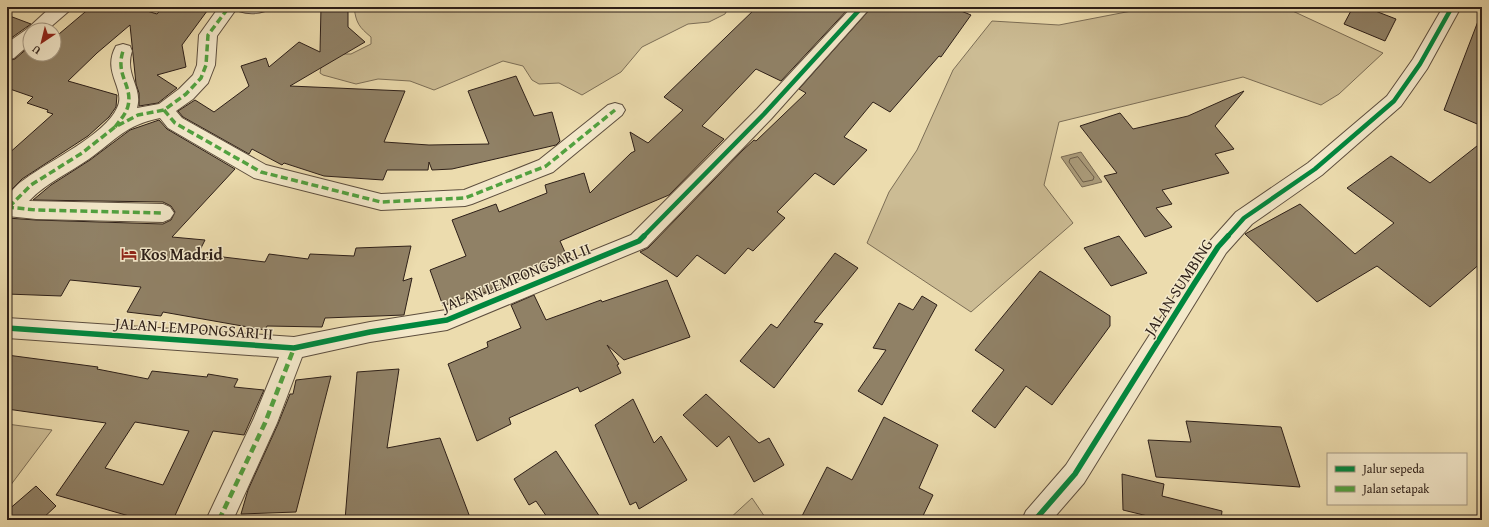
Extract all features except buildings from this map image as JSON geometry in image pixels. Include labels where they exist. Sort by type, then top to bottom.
[{"type":"street","points":[[45,22],[64,7]]},
{"type":"street","points":[[8,207],[31,185],[82,153],[115,127],[138,115],[164,110],[186,94],[201,78],[206,65],[208,34],[237,7],[259,7]]},
{"type":"street","name":"JALAN LEMPONGSARI II","points":[[7,328],[294,348],[370,332],[447,320],[639,241],[764,114],[862,7]]},
{"type":"street","name":"JALAN SUMBING","points":[[1035,520],[1076,474],[1218,247],[1244,218],[1315,169],[1394,101],[1420,64],[1452,7]]},
{"type":"street","points":[[7,53],[22,41]]},
{"type":"street","points":[[115,127],[127,107],[128,101],[125,82],[120,73],[119,65],[122,51]]},
{"type":"street","points":[[164,110],[175,123],[261,172],[381,202],[465,198],[546,166],[615,110]]},
{"type":"street","points":[[8,207],[36,210],[163,213]]},
{"type":"street","points":[[219,520],[265,423],[294,348]]},
{"type":"shaded area","points":[[354,7],[729,7],[725,14],[709,22],[688,24],[642,47],[621,72],[582,95],[559,83],[539,84],[532,80],[523,66],[503,61],[434,90],[410,81],[378,79],[356,84],[323,75],[320,73],[321,67],[336,54],[351,54],[371,44],[371,37],[357,21]]},
{"type":"shaded area","points":[[1152,7],[1284,7],[1383,53],[1339,94],[1321,105],[1243,77],[1059,122],[1044,185],[1073,223],[971,312],[867,243],[889,192],[917,150],[953,70],[992,21],[1059,25]]},
{"type":"shaded area","points":[[7,424],[52,430],[7,490]]},
{"type":"shaded area","points":[[752,498],[767,520],[728,520]]},
{"type":"water","points":[[1081,152],[1102,182],[1082,187],[1061,157]]},
{"type":"marked path","points":[[9,207],[31,185],[82,153],[115,127],[138,115],[164,110],[186,94],[201,78],[206,65],[208,35],[229,7]]},
{"type":"marked path","points":[[228,9],[244,7]]},
{"type":"marked path","points":[[245,7],[259,7]]},
{"type":"marked path","points":[[115,127],[127,108],[129,98],[120,66],[120,59],[123,51]]},
{"type":"marked path","points":[[164,110],[175,123],[261,172],[381,202],[465,198],[546,166],[615,110]]},
{"type":"marked path","points":[[7,207],[36,210],[163,213]]},
{"type":"marked path","points":[[219,520],[265,423],[294,348]]},
{"type":"cycle path","points":[[7,328],[294,348],[370,332],[447,320],[639,241],[764,114],[862,7]]},
{"type":"cycle path","points":[[1035,520],[1075,474],[1218,247],[1244,218],[1315,169],[1394,101],[1420,64],[1452,7]]},
{"type":"place","name":"Kos Madrid","points":[[129,254]]}]
